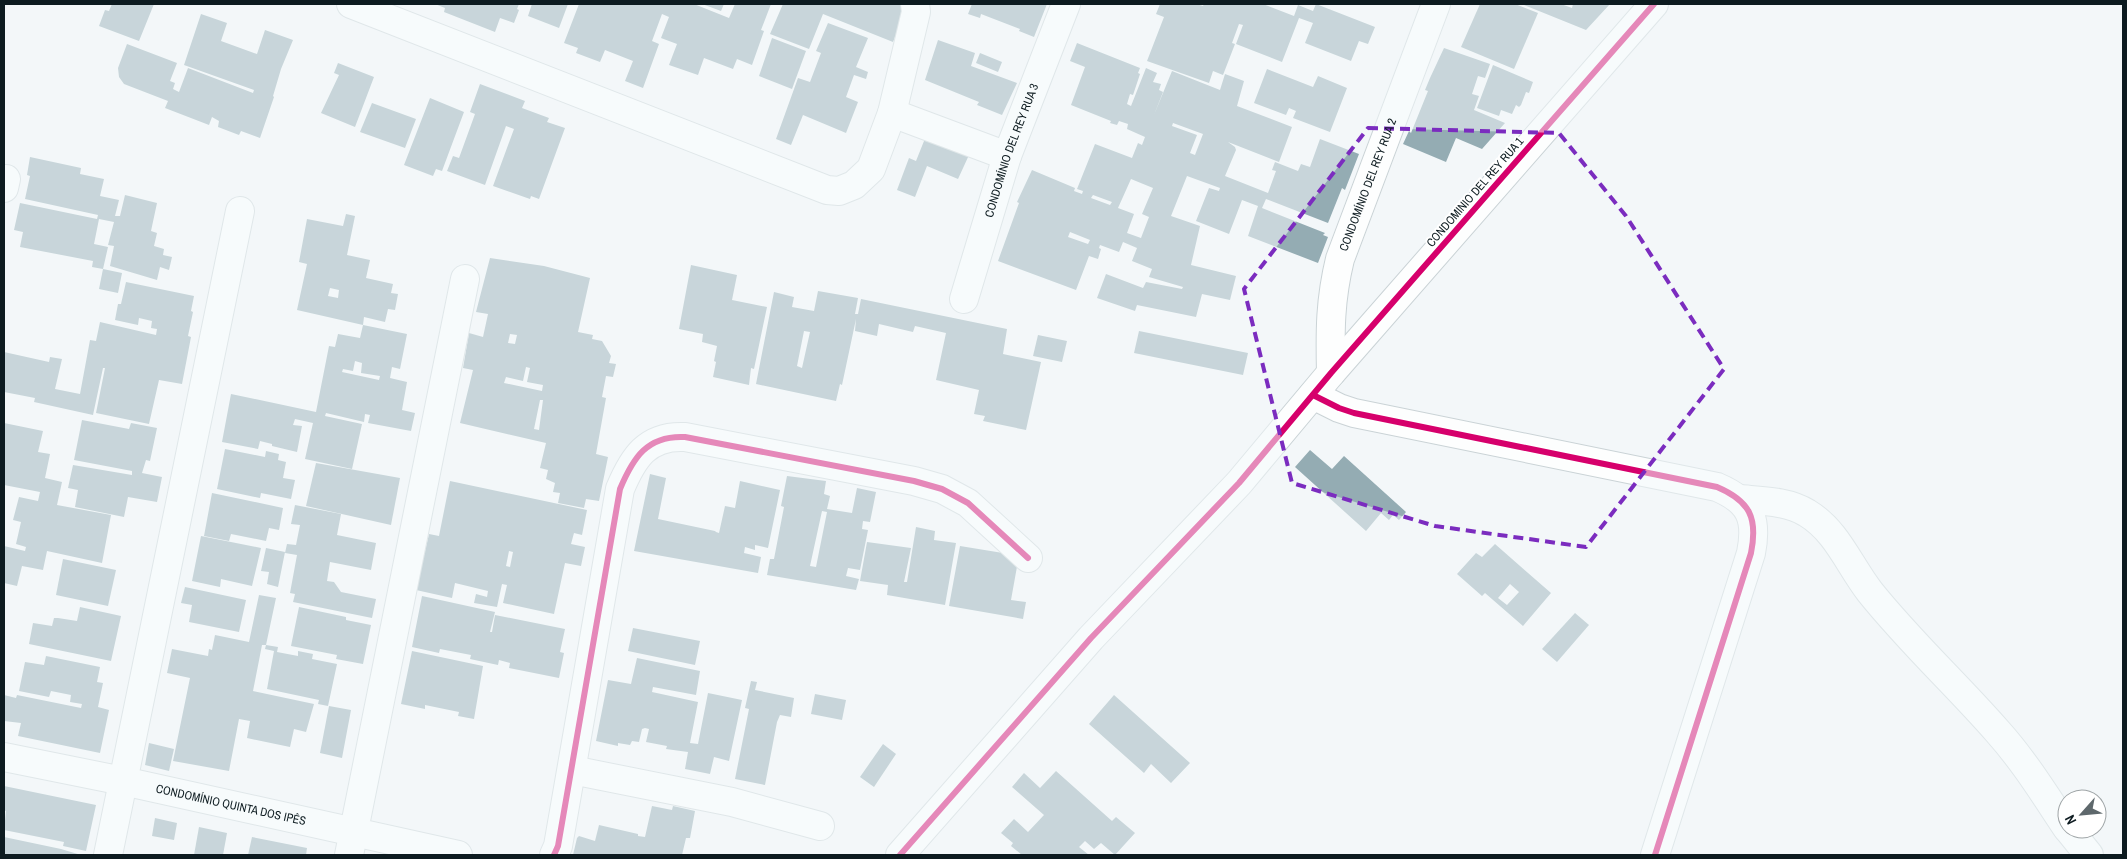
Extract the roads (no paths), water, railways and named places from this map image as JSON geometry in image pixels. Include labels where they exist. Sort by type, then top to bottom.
[{"type":"street","points":[[351,4],[827,190],[839,190],[854,185],[871,170],[892,113],[916,12],[915,4]]},
{"type":"street","name":"CONDOMÍNIO DEL REY RUA 3","points":[[964,300],[1007,156],[1066,4]]},
{"type":"street","name":"CONDOMÍNIO DEL REY RUA 2","points":[[1331,373],[1330,325],[1332,291],[1340,259],[1436,4]]},
{"type":"street","name":"CONDOMINIO DEL REY RUA 1","points":[[900,855],[1092,638],[1239,483],[1331,373],[1654,4]]},
{"type":"street","points":[[892,113],[1007,156]]},
{"type":"street","points":[[108,855],[240,211]]},
{"type":"street","points":[[352,844],[465,279]]},
{"type":"street","points":[[1313,395],[1354,413],[1717,487],[1740,499],[1780,503],[1806,512],[1826,527],[1870,591],[1923,653],[2015,752],[2057,813]]},
{"type":"street","points":[[554,855],[558,846],[572,770],[620,489],[630,465],[640,453],[658,439],[672,436],[685,437],[942,489],[968,503],[1028,558]]},
{"type":"street","points":[[1655,855],[1751,553],[1754,526],[1749,510],[1740,499]]},
{"type":"street","name":"CONDOMÍNIO QUINTA DOS IPÊS","points":[[4,757],[123,781],[352,844],[458,855]]},
{"type":"street","points":[[572,770],[732,802],[820,826]]},
{"type":"street","points":[[2076,839],[2089,855]]}]
